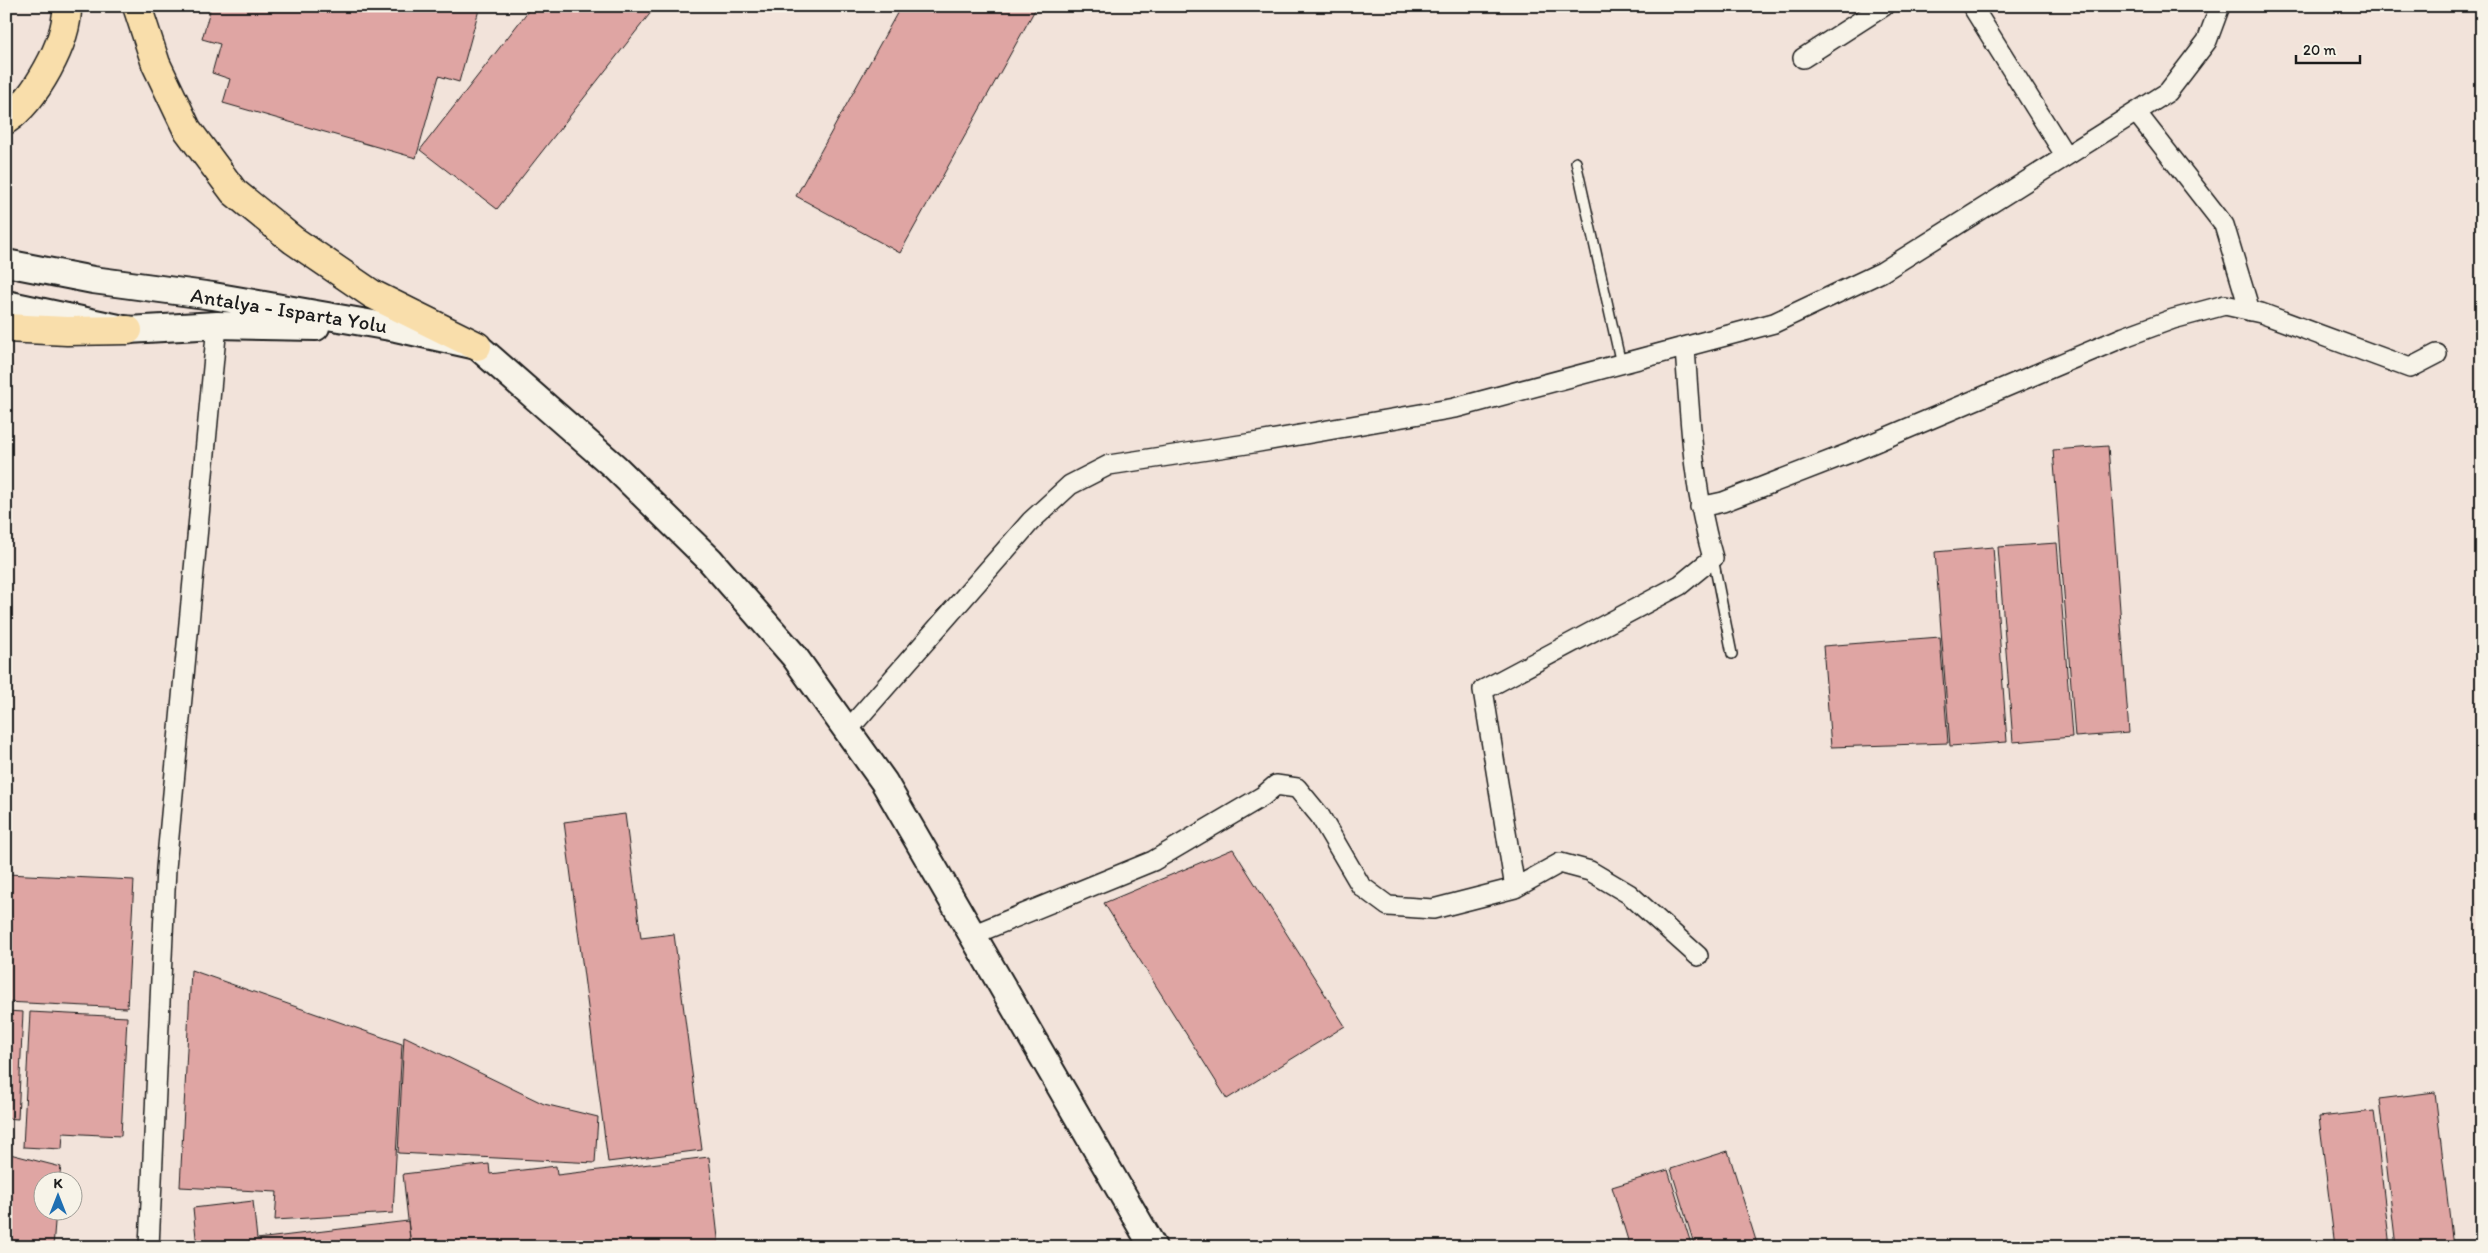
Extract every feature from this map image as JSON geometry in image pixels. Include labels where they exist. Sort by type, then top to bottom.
[{"type":"highway","points":[[6,120],[20,110],[51,65],[67,16],[67,6]]},
{"type":"highway","points":[[137,6],[156,64],[187,129],[234,192],[293,240],[372,294],[477,346]]},
{"type":"highway","points":[[6,328],[67,331],[128,330]]},
{"type":"street","points":[[1803,58],[1884,6]]},
{"type":"street","points":[[1972,6],[2065,155]]},
{"type":"street","points":[[847,731],[1031,521],[1070,485],[1109,465],[1253,443],[1455,408],[1774,323],[1882,272],[2065,155],[2168,92],[2207,41],[2220,6]]},
{"type":"street","points":[[2136,112],[2224,224],[2250,311]]},
{"type":"street","name":"Antalya - Isparta Yolu","points":[[6,263],[93,280],[213,296],[396,328]]},
{"type":"street","name":"Antalya - Isparta Yolu","points":[[6,304],[128,330],[218,326],[396,328]]},
{"type":"street","points":[[1700,507],[1723,502],[1852,452],[2124,337],[2173,319],[2225,305],[2250,311],[2410,368],[2437,354]]},
{"type":"street","points":[[148,1247],[166,868],[218,326]]},
{"type":"street","points":[[396,328],[477,346],[615,467],[710,560],[794,656],[884,782],[1153,1247]]},
{"type":"street","points":[[1515,888],[1483,690],[1680,585],[1713,558],[1700,507],[1692,446],[1685,348]]},
{"type":"street","points":[[972,935],[1153,861],[1263,796],[1276,785],[1296,788],[1320,816],[1361,886],[1388,906],[1434,909],[1515,888],[1560,863],[1590,871],[1629,894],[1698,956]]},
{"type":"lane","points":[[1576,162],[1621,364]]},
{"type":"lane","points":[[1713,558],[1732,654]]},
{"type":"building","points":[[196,6],[480,6],[459,82],[439,76],[416,158],[223,103],[230,79],[212,73],[220,44],[202,39],[210,10]]},
{"type":"building","points":[[532,6],[656,6],[497,209],[420,150]]},
{"type":"building","points":[[901,6],[1037,6],[900,253],[796,196]]},
{"type":"building","points":[[2108,446],[2129,733],[2075,737],[2053,450]]},
{"type":"building","points":[[2057,543],[2072,737],[2013,742],[1998,547]]},
{"type":"building","points":[[1993,547],[2007,742],[1950,746],[1935,552]]},
{"type":"building","points":[[1940,637],[1948,743],[1831,747],[1823,646]]},
{"type":"building","points":[[625,814],[641,938],[674,934],[702,1150],[608,1162],[564,822]]},
{"type":"building","points":[[1233,849],[1345,1026],[1227,1099],[1104,903]]},
{"type":"building","points":[[6,874],[134,880],[127,1008],[6,1002]]},
{"type":"building","points":[[191,970],[402,1044],[393,1213],[275,1220],[277,1192],[180,1187]]},
{"type":"building","points":[[6,1011],[23,1012],[18,1119],[6,1118]]},
{"type":"building","points":[[30,1012],[127,1017],[121,1136],[63,1133],[62,1149],[23,1147]]},
{"type":"building","points":[[404,1036],[544,1104],[598,1117],[595,1163],[398,1153]]},
{"type":"building","points":[[2435,1092],[2453,1247],[2396,1247],[2379,1099]]},
{"type":"building","points":[[2374,1111],[2390,1247],[2335,1247],[2319,1117]]},
{"type":"building","points":[[1728,1151],[1758,1247],[1695,1247],[1671,1169]]},
{"type":"building","points":[[6,1153],[61,1167],[61,1170],[32,1170],[32,1220],[55,1220],[53,1247],[6,1247]]},
{"type":"building","points":[[709,1157],[719,1247],[411,1247],[403,1174],[489,1164],[490,1174],[556,1166],[557,1175]]},
{"type":"building","points":[[1668,1170],[1692,1247],[1630,1247],[1612,1187]]},
{"type":"building","points":[[253,1201],[257,1239],[408,1221],[411,1247],[197,1247],[193,1208]]}]
